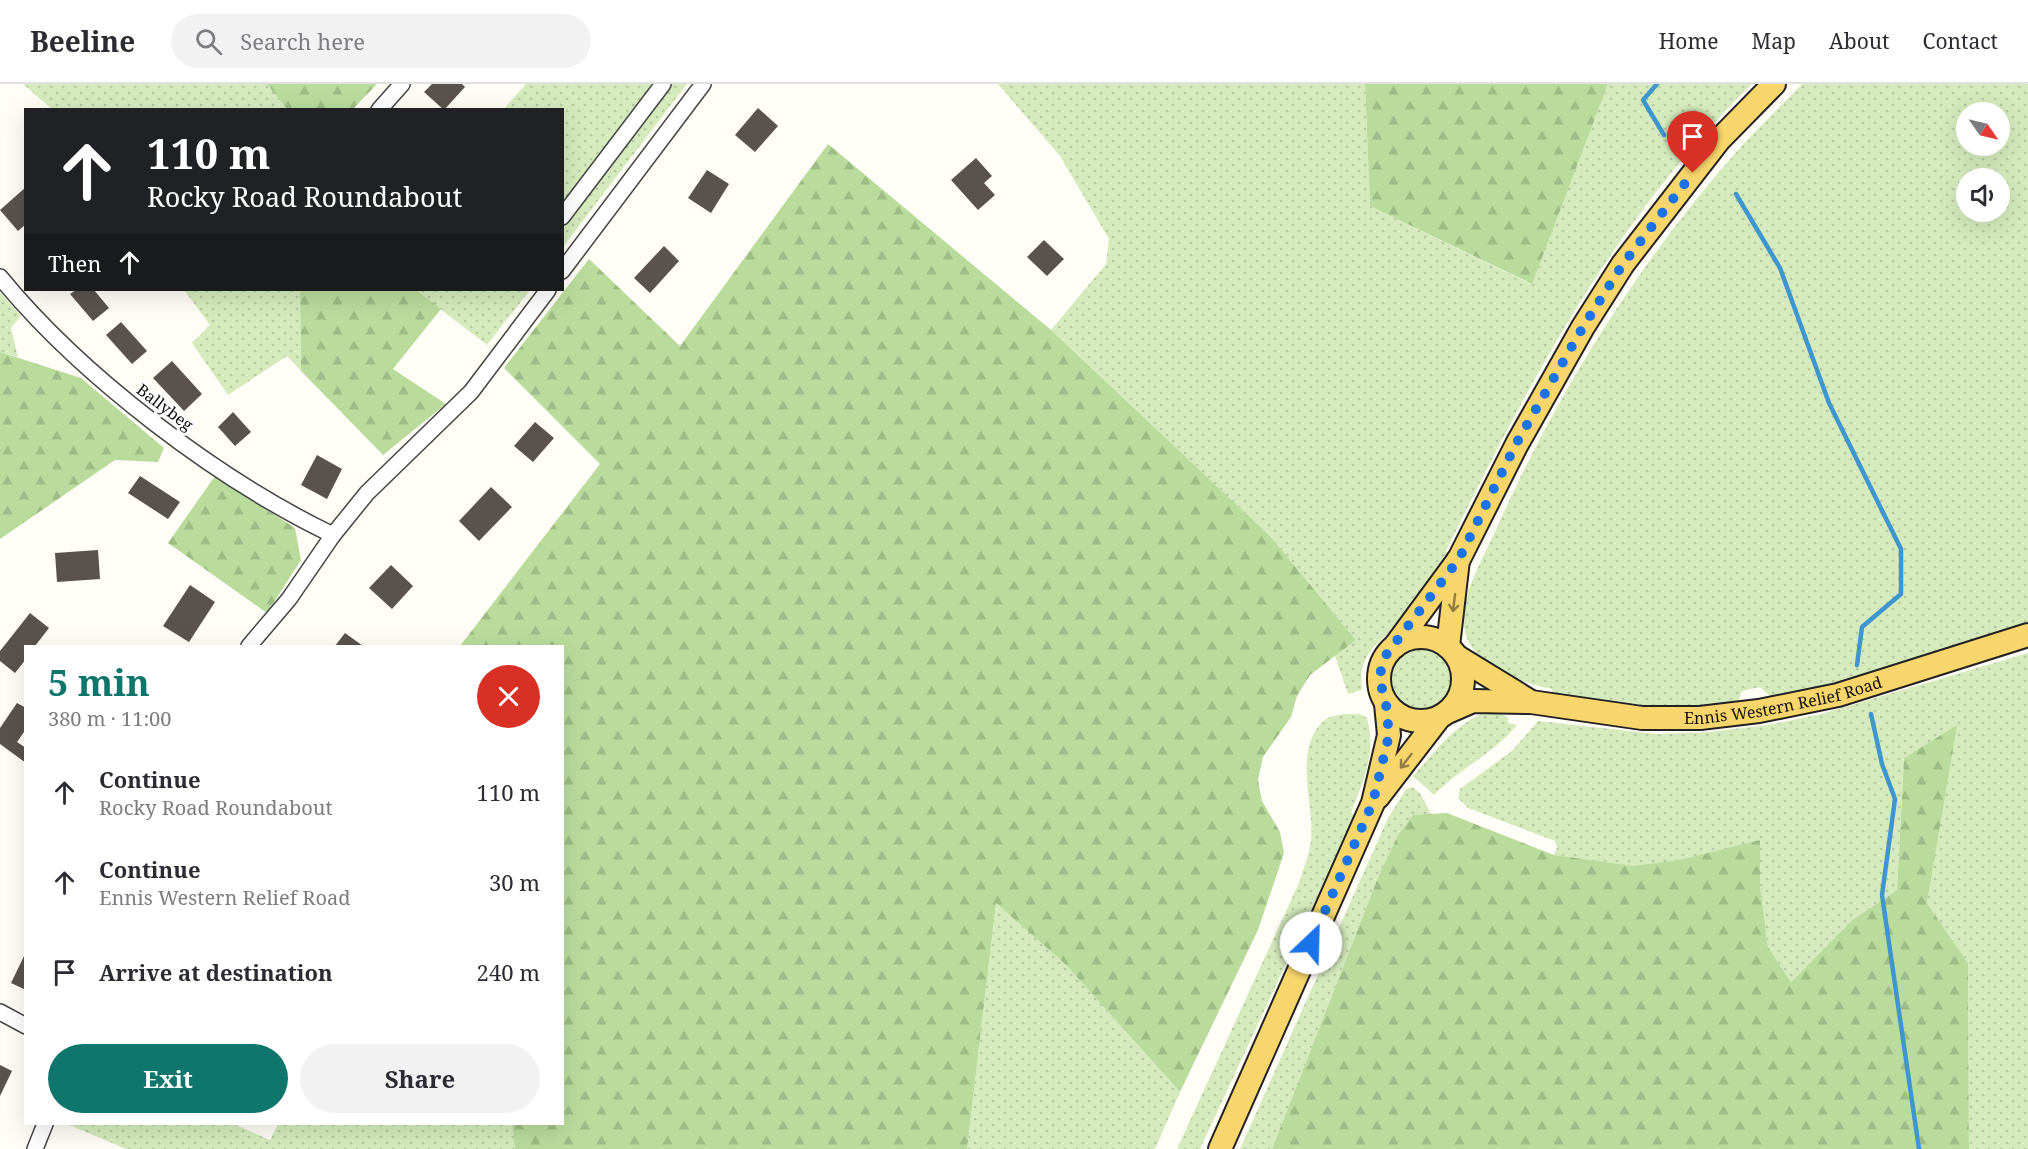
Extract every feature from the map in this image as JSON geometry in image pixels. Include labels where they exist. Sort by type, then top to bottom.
[{"type":"main road","points":[[1220,1149],[1373,802],[1389,735],[1386,704],[1379,677],[1386,655],[1459,559],[1516,444],[1583,327],[1623,264],[1719,140],[1774,84]]},
{"type":"main road","points":[[1453,652],[1459,559]]},
{"type":"main road","name":"Ennis Western Relief Road","points":[[1444,715],[1473,700],[1531,702],[1642,718],[1700,718],[1759,711],[1838,695],[2028,635]]},
{"type":"main road","points":[[1373,802],[1459,699],[1464,685],[1463,670],[1453,652],[1436,639],[1422,637],[1407,639],[1395,646]]},
{"type":"main road","name":"Ennis Western Relief Road","points":[[1453,652],[1531,702]]},
{"type":"main road","points":[[1386,704],[1397,714],[1410,720],[1424,722],[1444,715]]},
{"type":"street","points":[[381,108],[402,84]]},
{"type":"street","points":[[564,214],[663,84]]},
{"type":"street","points":[[564,268],[703,84]]},
{"type":"street","name":"Ballybeg","points":[[0,277],[76,357],[112,390],[218,469],[333,535]]},
{"type":"street","points":[[250,645],[289,599],[333,535],[367,493],[471,392],[547,291]]},
{"type":"street","points":[[0,1012],[24,1025]]},
{"type":"street","points":[[35,1149],[45,1125]]},
{"type":"green space","points":[[23,84],[267,84],[287,108],[51,108]]},
{"type":"green space","points":[[267,84],[377,84],[354,108],[286,108]]},
{"type":"green space","points":[[526,84],[687,84],[564,246],[564,108],[505,108]]},
{"type":"green space","points":[[998,84],[1365,84],[1370,206],[1531,284],[1608,84],[1752,84],[1703,136],[1658,190],[1617,246],[1543,364],[1446,551],[1448,561],[1407,613],[1372,649],[1363,666],[1362,690],[1348,694],[1335,656],[1356,640],[1270,536],[1051,330],[1106,264],[1109,239],[1060,156]]},
{"type":"green space","points":[[1365,84],[1608,84],[1532,284],[1370,206]]},
{"type":"green space","points":[[1802,84],[2028,84],[2028,625],[1872,675],[1783,696],[1770,696],[1760,687],[1742,691],[1738,702],[1680,708],[1620,705],[1552,695],[1552,689],[1527,683],[1500,671],[1477,654],[1465,632],[1464,620],[1472,581],[1544,432],[1602,332],[1667,237],[1739,149]]},
{"type":"green space","points":[[828,144],[1051,330],[1270,536],[1356,640],[1310,675],[1297,696],[1291,717],[1263,757],[1258,780],[1262,801],[1280,832],[1284,853],[1258,930],[1180,1092],[1066,965],[996,903],[967,1149],[515,1149],[512,1125],[564,1125],[564,645],[461,645],[600,464],[504,368],[589,259],[680,346]]},
{"type":"green space","points":[[185,291],[300,291],[301,371],[287,356],[228,395],[192,343],[210,325]]},
{"type":"green space","points":[[300,291],[417,291],[441,309],[393,369],[446,404],[383,455],[301,371]]},
{"type":"green space","points":[[417,291],[529,291],[487,345]]},
{"type":"green space","points":[[0,292],[21,316],[11,328],[18,357],[0,352]]},
{"type":"green space","points":[[0,352],[81,378],[164,448],[158,462],[115,460],[0,539]]},
{"type":"green space","points":[[215,476],[295,528],[301,560],[267,613],[168,543]]},
{"type":"green space","points":[[1421,646],[1434,649],[1445,656],[1452,667],[1455,680],[1452,693],[1445,704],[1434,711],[1421,714],[1408,711],[1397,704],[1390,693],[1387,680],[1390,667],[1397,656],[1408,649]]},
{"type":"green space","points":[[2028,653],[2028,1149],[1969,1149],[1968,963],[1927,903],[1956,726],[1904,758],[1897,890],[1852,920],[1791,982],[1768,947],[1760,885],[1760,840],[1681,861],[1623,866],[1603,864],[1554,855],[1557,848],[1555,841],[1468,808],[1458,798],[1460,789],[1512,751],[1538,721],[1657,734],[1708,732],[1768,725],[1821,714]]},
{"type":"green space","points":[[1487,712],[1502,714],[1508,718],[1508,723],[1517,725],[1498,744],[1434,795],[1413,776],[1455,731]]},
{"type":"green space","points":[[1344,714],[1360,714],[1367,718],[1370,731],[1367,767],[1351,813],[1359,818],[1311,910],[1200,1149],[1177,1149],[1304,869],[1311,840],[1307,776],[1309,745],[1315,731],[1326,719]]},
{"type":"green space","points":[[1957,725],[1927,903],[1968,963],[1969,1149],[1272,1149],[1377,880],[1398,835],[1413,815],[1447,813],[1554,855],[1633,866],[1680,860],[1760,840],[1760,885],[1768,947],[1791,982],[1852,920],[1897,890],[1904,758]]},
{"type":"green space","points":[[1412,787],[1420,793],[1431,814],[1413,815],[1377,880],[1272,1149],[1240,1149],[1388,818],[1406,789]]},
{"type":"green space","points":[[996,903],[1066,965],[1180,1092],[1155,1149],[967,1149]]},
{"type":"green space","points":[[69,1125],[236,1125],[270,1140],[278,1125],[512,1125],[516,1147],[515,1149],[126,1149]]},
{"type":"building","points":[[432,84],[462,84],[465,87],[446,108],[442,108],[424,92]]},
{"type":"building","points":[[758,108],[778,126],[755,152],[735,135]]},
{"type":"building","points":[[976,158],[992,176],[984,183],[995,195],[978,210],[951,180]]},
{"type":"building","points":[[707,170],[729,184],[711,213],[688,198]]},
{"type":"building","points":[[24,189],[24,226],[18,231],[0,210]]},
{"type":"building","points":[[1044,240],[1064,259],[1047,276],[1027,257]]},
{"type":"building","points":[[664,246],[679,261],[650,293],[634,278]]},
{"type":"building","points":[[74,291],[95,291],[109,308],[93,321],[70,294]]},
{"type":"building","points":[[121,322],[147,351],[132,364],[106,335]]},
{"type":"building","points":[[172,361],[202,394],[184,411],[153,378]]},
{"type":"building","points":[[233,412],[251,432],[235,446],[218,427]]},
{"type":"building","points":[[535,422],[554,438],[533,462],[514,446]]},
{"type":"building","points":[[317,455],[342,469],[327,499],[301,485]]},
{"type":"building","points":[[140,476],[180,502],[168,519],[128,493]]},
{"type":"building","points":[[491,487],[512,507],[479,541],[459,521]]},
{"type":"building","points":[[98,550],[100,579],[57,582],[55,553]]},
{"type":"building","points":[[391,565],[413,586],[392,609],[369,588]]},
{"type":"building","points":[[190,585],[215,602],[189,642],[163,626]]},
{"type":"building","points":[[30,613],[49,628],[36,645],[24,645],[24,662],[15,673],[0,661],[0,651]]},
{"type":"building","points":[[345,633],[362,645],[336,645]]},
{"type":"building","points":[[17,703],[24,707],[24,732],[17,742],[24,747],[24,762],[0,744],[0,728]]},
{"type":"building","points":[[24,956],[24,989],[11,983]]},
{"type":"building","points":[[0,1065],[12,1071],[0,1096]]},
{"type":"waterway","points":[[1657,84],[1643,100],[1664,135]]},
{"type":"waterway","points":[[1736,194],[1780,268],[1829,403],[1901,549],[1901,594],[1862,627],[1857,665]]},
{"type":"waterway","points":[[1871,714],[1882,764],[1895,799],[1882,895],[1919,1149]]},
{"type":"route","points":[[1311,943],[1373,802],[1389,735],[1386,704],[1380,689],[1379,677],[1386,655],[1459,559],[1516,444],[1583,327],[1623,264],[1693,173]]}]
